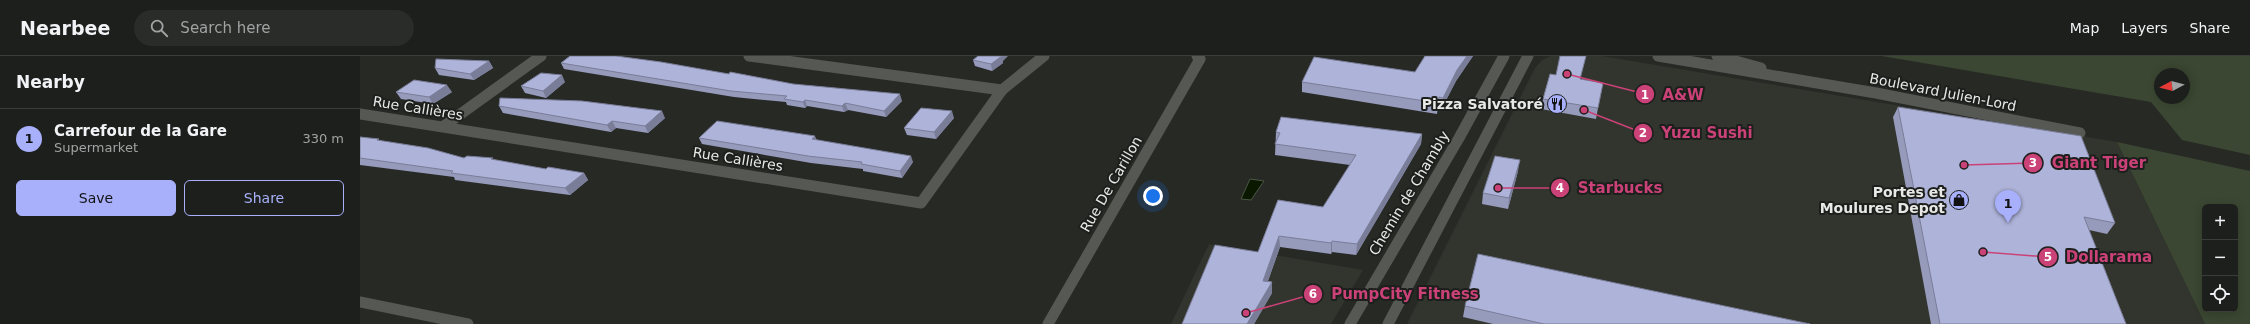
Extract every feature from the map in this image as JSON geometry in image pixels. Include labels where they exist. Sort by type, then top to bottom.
[{"type":"street","points":[[444,126],[541,56]]},
{"type":"street","points":[[749,56],[1002,90]]},
{"type":"street","name":"Rue Callières","points":[[360,114],[444,126],[921,203],[1002,90],[1044,56]]},
{"type":"street","name":"Chemin de Chambly","points":[[1350,324],[1459,138],[1504,56]]},
{"type":"street","points":[[1388,324],[1528,56]]},
{"type":"street","name":"Boulevard Julien-Lord","points":[[1658,56],[1800,79],[2080,133]]},
{"type":"street","name":"Boulevard Julien-Lord","points":[[1717,56],[1800,79]]},
{"type":"street","name":"Rue De Carillon","points":[[1048,324],[1198,57]]},
{"type":"street","points":[[360,302],[468,324]]},
{"type":"shaded area","points":[[1551,56],[1602,56],[2117,142],[2205,324],[1407,324],[1535,68],[1542,60]]},
{"type":"shaded area","points":[[1882,56],[2250,56],[2250,155],[2182,140],[2151,102]]},
{"type":"shaded area","points":[[2117,142],[2250,171],[2250,324],[2205,324]]},
{"type":"shaded area","points":[[1250,179],[1264,181],[1251,200],[1241,199]]},
{"type":"shaded area","points":[[1209,244],[1363,270],[1331,324],[1171,324]]},
{"type":"building","points":[[570,56],[616,56],[729,74],[730,72],[793,84],[900,94],[884,111],[845,103],[842,106],[805,100],[803,102],[784,99],[787,96],[731,91],[561,63]]},
{"type":"building","points":[[978,56],[1002,56],[991,64],[973,60]]},
{"type":"building","points":[[1425,56],[1467,56],[1457,70],[1443,98],[1439,97],[1438,103],[1302,82],[1314,57],[1415,72]]},
{"type":"building","points":[[1560,56],[1586,56],[1580,79],[1603,83],[1598,108],[1543,99],[1550,74],[1556,75]]},
{"type":"building","points":[[436,59],[489,61],[470,74],[435,68]]},
{"type":"building","points":[[541,73],[562,75],[543,91],[521,86]]},
{"type":"building","points":[[414,80],[447,85],[429,97],[396,92]]},
{"type":"building","points":[[500,98],[582,101],[662,111],[645,126],[612,121],[607,125],[499,106]]},
{"type":"building","points":[[1898,107],[2081,136],[2115,223],[2084,217],[2126,324],[1940,324]]},
{"type":"building","points":[[921,108],[952,111],[934,132],[904,128]]},
{"type":"building","points":[[1281,117],[1422,134],[1357,244],[1332,241],[1331,243],[1279,236],[1263,281],[1272,282],[1247,324],[1182,324],[1215,245],[1258,252],[1278,200],[1323,207],[1356,155],[1275,144],[1280,133],[1276,132]]},
{"type":"building","points":[[717,121],[815,136],[812,139],[911,156],[900,171],[861,164],[862,162],[808,156],[699,138]]},
{"type":"building","points":[[360,137],[428,148],[464,158],[467,156],[493,158],[491,159],[546,169],[548,167],[584,173],[565,188],[451,173],[453,171],[360,158]]},
{"type":"building","points":[[1495,156],[1520,160],[1509,198],[1483,193]]},
{"type":"building","points":[[1478,254],[1810,324],[1544,324],[1465,306]]},
{"type":"place","name":"A&W","points":[[1567,74]]},
{"type":"place","name":"Pizza Salvatoré","points":[[1557,104]]},
{"type":"place","name":"Yuzu Sushi","points":[[1584,110]]},
{"type":"place","name":"Giant Tiger","points":[[1964,165]]},
{"type":"place","name":"Starbucks","points":[[1498,188]]},
{"type":"place","name":"Portes et Moulures Depot","points":[[1959,200]]},
{"type":"place","name":"Carrefour de la Gare","points":[[2008,223]]},
{"type":"place","name":"Dollarama","points":[[1983,252]]},
{"type":"place","name":"PumpCity Fitness","points":[[1246,313]]}]
